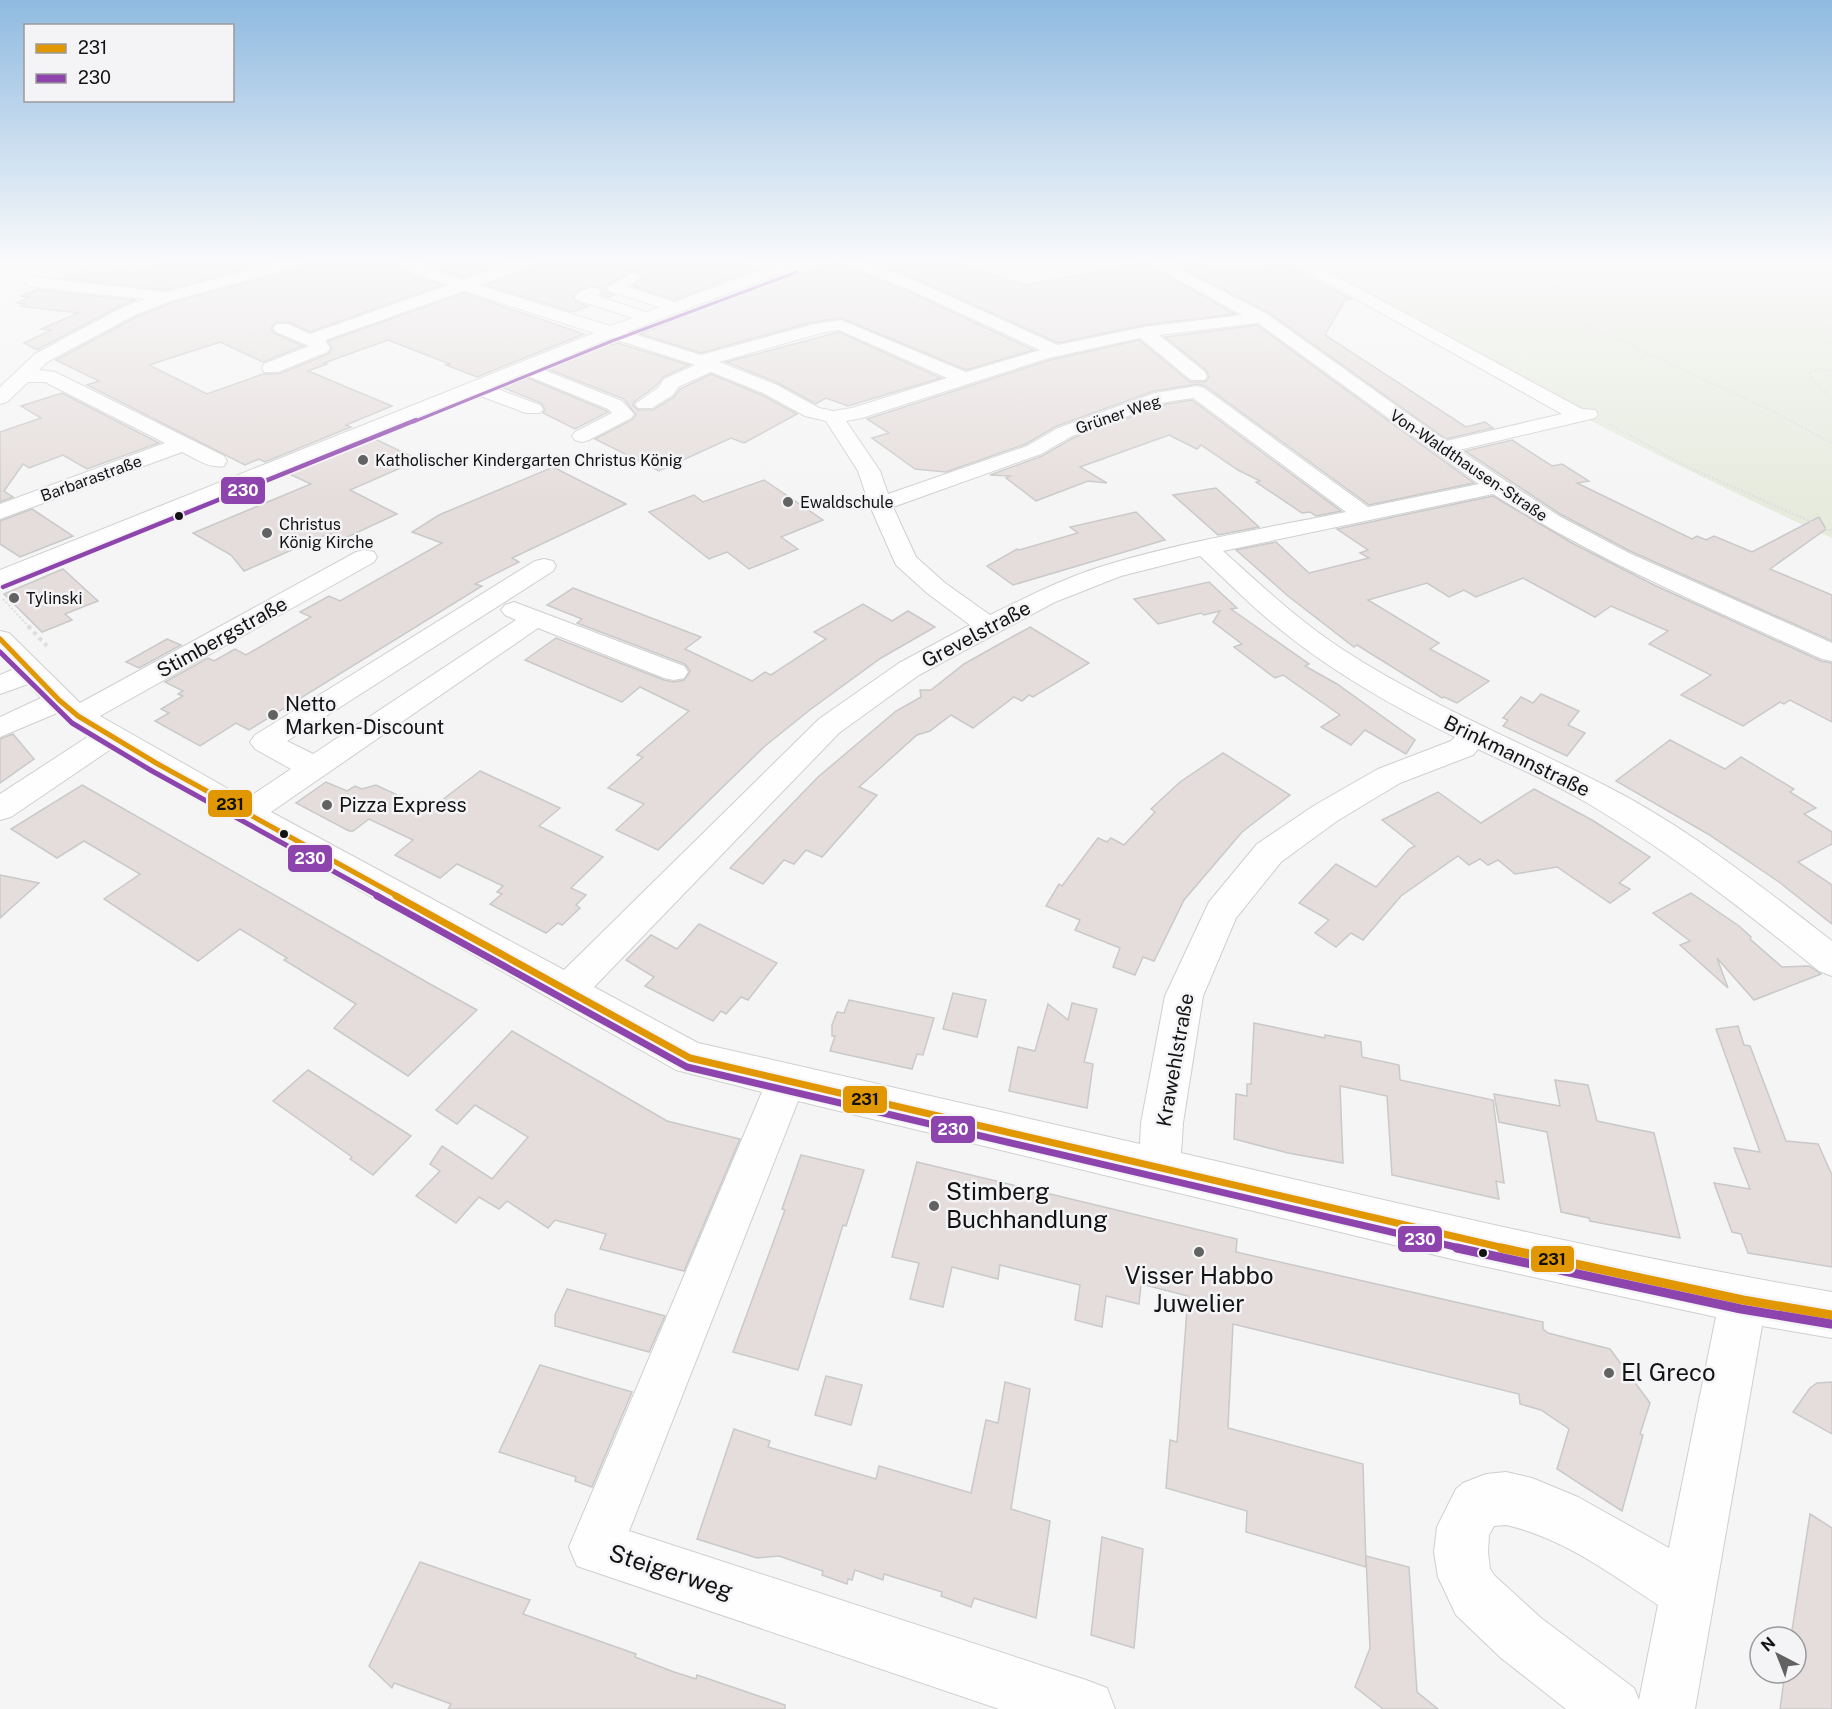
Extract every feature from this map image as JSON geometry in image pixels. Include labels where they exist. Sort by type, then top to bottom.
[{"type":"street","points":[[0,398],[40,358],[69,343]]},
{"type":"street","points":[[271,368],[321,348],[316,343]]},
{"type":"street","points":[[5,578],[585,343]]},
{"type":"street","points":[[641,343],[706,363],[770,389],[812,412],[836,421],[870,471],[880,504],[905,560],[936,588],[988,626]]},
{"type":"street","points":[[645,404],[666,391],[671,383],[706,363],[772,343]]},
{"type":"street","points":[[882,343],[966,379]]},
{"type":"street","points":[[1039,343],[1057,351]]},
{"type":"street","points":[[836,421],[1057,351],[1095,343]]},
{"type":"street","points":[[1157,343],[1198,376]]},
{"type":"street","name":"Von-Waldthausen-Straße","points":[[1295,343],[1497,488],[1551,521],[1620,558],[1832,653]]},
{"type":"street","points":[[1442,448],[1586,415],[1450,343]]},
{"type":"street","points":[[523,368],[615,405],[624,414],[582,436]]},
{"type":"street","name":"Barbarastraße","points":[[21,376],[48,376],[216,461]]},
{"type":"street","points":[[475,387],[533,409]]},
{"type":"street","name":"Grüner Weg","points":[[880,504],[1034,450],[1065,432],[1162,398],[1197,392],[1366,516]]},
{"type":"street","name":"Barbarastraße","points":[[0,512],[183,444]]},
{"type":"street","name":"Grevelstraße","points":[[568,990],[829,726],[909,669],[988,626],[1047,597],[1112,571],[1205,548],[1497,488]]},
{"type":"street","name":"Brinkmannstraße","points":[[1205,548],[1293,628],[1383,687],[1473,736],[1598,795],[1675,842],[1759,903],[1832,961]]},
{"type":"street","name":"Stimbergstraße","points":[[0,728],[69,709],[365,557]]},
{"type":"street","points":[[314,768],[265,742],[544,566]]},
{"type":"street","points":[[491,599],[533,620],[674,672]]},
{"type":"street","points":[[249,812],[533,620]]},
{"type":"street","points":[[0,639],[69,709],[111,736],[690,1058],[1460,1239],[1743,1300],[1832,1315]]},
{"type":"street","points":[[0,809],[74,758],[111,736]]},
{"type":"street","name":"Krawehlstraße","points":[[1159,1169],[1162,1124],[1184,996],[1221,911],[1269,853],[1326,813],[1389,776],[1462,748],[1473,736]]},
{"type":"street","name":"Steigerweg","points":[[786,1082],[596,1547],[1086,1709]]},
{"type":"street","points":[[1666,1709],[1743,1300]]},
{"type":"street","points":[[1613,1709],[1508,1627],[1474,1593],[1460,1565],[1462,1533],[1469,1513],[1484,1500],[1506,1497],[1550,1512],[1607,1540],[1689,1593]]},
{"type":"path","points":[[1625,343],[1753,402],[1832,443]]},
{"type":"path","points":[[1832,371],[1819,369],[1809,372],[1813,380],[1832,399]]},
{"type":"path","points":[[5,578],[18,583],[3,598],[29,670]]},
{"type":"shaded area","points":[[1443,343],[1832,343],[1832,538],[1695,474]]},
{"type":"building","points":[[25,343],[51,343],[37,350]]},
{"type":"building","points":[[88,343],[218,343],[149,365],[207,394],[263,374],[279,374],[328,354],[332,348],[329,343],[380,343],[308,371],[392,406],[346,425],[351,427],[265,462],[259,459],[245,465],[87,385],[99,381],[56,360]]},
{"type":"building","points":[[222,343],[296,343],[303,346],[263,362]]},
{"type":"building","points":[[395,343],[562,343],[477,377],[446,365],[450,364]]},
{"type":"building","points":[[605,343],[613,345],[618,343],[689,365],[663,377],[657,385],[634,402],[633,405],[638,410],[653,410],[674,397],[680,389],[711,374],[762,395],[797,414],[744,443],[731,438],[659,471],[595,439],[632,420],[636,415],[624,399],[545,368]]},
{"type":"building","points":[[668,343],[738,343],[701,353]]},
{"type":"building","points":[[798,343],[863,343],[941,378],[848,406],[826,398],[816,404],[778,383],[726,362]]},
{"type":"building","points":[[901,343],[1018,343],[1034,350],[966,370]]},
{"type":"building","points":[[1127,343],[1142,343],[1190,382],[1205,382],[1209,377],[1206,370],[1172,343],[1281,343],[1474,483],[1369,505],[1205,386],[1198,384],[1154,391],[1057,426],[1026,444],[946,472],[915,469],[872,438],[889,433],[867,419],[1050,360]]},
{"type":"building","points":[[1311,343],[1337,343],[1466,427],[1485,422],[1493,428],[1446,439]]},
{"type":"building","points":[[523,376],[608,412],[575,429],[543,413],[545,409],[541,403],[499,386]]},
{"type":"building","points":[[62,393],[159,443],[87,469],[63,455],[29,468],[23,464],[4,491],[13,497],[0,502],[0,432],[41,418],[21,406]]},
{"type":"building","points":[[1192,400],[1341,511],[1316,516],[1310,512],[1302,513],[1256,482],[1260,481],[1238,470],[1201,445],[1197,449],[1169,435],[1080,467],[1107,483],[1088,481],[1036,501],[1006,478],[1010,476],[990,475],[1042,456],[1073,438],[1167,404]]},
{"type":"building","points":[[373,438],[419,460],[350,490],[397,514],[341,540],[330,533],[244,571],[231,555],[193,533],[311,484],[287,473]]},
{"type":"building","points":[[1512,440],[1552,466],[1562,464],[1589,481],[1577,483],[1692,539],[1697,536],[1706,540],[1714,536],[1752,552],[1819,517],[1826,529],[1770,569],[1832,595],[1832,641],[1630,551],[1560,514],[1465,451]]},
{"type":"building","points":[[553,467],[626,504],[512,558],[519,562],[475,584],[482,586],[249,730],[236,723],[200,746],[155,721],[169,713],[161,709],[183,696],[178,694],[183,691],[165,682],[208,658],[214,661],[235,649],[246,655],[311,617],[300,612],[329,596],[340,601],[442,543],[412,532],[439,515]]},
{"type":"building","points":[[764,480],[823,520],[781,537],[798,549],[749,569],[727,552],[709,559],[649,512],[694,495],[703,502]]},
{"type":"building","points":[[1216,488],[1259,527],[1218,535],[1173,495]]},
{"type":"building","points":[[1493,496],[1572,543],[1654,585],[1821,661],[1832,663],[1832,722],[1790,700],[1784,704],[1780,702],[1743,726],[1681,695],[1711,675],[1649,644],[1668,631],[1611,606],[1595,617],[1523,578],[1476,597],[1464,590],[1449,597],[1427,583],[1368,600],[1439,643],[1430,649],[1489,681],[1457,703],[1442,698],[1357,645],[1354,647],[1288,596],[1236,550],[1276,542],[1309,573],[1369,558],[1360,553],[1368,550],[1337,529]]},
{"type":"building","points":[[32,509],[73,536],[20,557],[0,544],[0,521]]},
{"type":"building","points":[[1136,512],[1165,540],[1013,585],[987,566],[1017,549],[1078,533],[1070,527]]},
{"type":"building","points":[[63,569],[98,601],[65,614],[72,620],[42,632],[4,594]]},
{"type":"building","points":[[1209,582],[1237,608],[1231,609],[1309,664],[1305,666],[1337,684],[1415,740],[1406,754],[1365,730],[1351,745],[1321,727],[1340,715],[1283,675],[1275,678],[1234,647],[1242,644],[1213,622],[1220,611],[1204,615],[1201,613],[1158,624],[1134,599]]},
{"type":"building","points":[[573,588],[701,637],[685,649],[752,681],[765,672],[771,675],[826,639],[814,632],[863,604],[892,621],[908,611],[935,627],[881,658],[765,746],[658,850],[616,830],[644,804],[608,788],[643,757],[637,755],[689,711],[640,687],[622,702],[525,660],[556,638],[664,680],[674,682],[684,680],[690,671],[685,664],[577,623],[582,619],[547,605]]},
{"type":"building","points":[[1030,627],[1089,663],[1033,697],[1029,695],[1022,701],[1014,697],[973,728],[951,715],[930,731],[917,735],[859,787],[877,795],[822,857],[806,850],[794,864],[784,860],[763,884],[730,868],[818,777],[896,711],[921,697],[920,690],[931,690],[964,664]]},
{"type":"building","points":[[167,639],[181,645],[139,668],[126,662]]},
{"type":"building","points":[[1541,694],[1579,711],[1568,725],[1585,733],[1567,756],[1503,726],[1508,720],[1503,718],[1521,697],[1533,703]]},
{"type":"building","points":[[13,734],[34,759],[0,783],[0,739]]},
{"type":"building","points":[[1670,740],[1725,769],[1741,757],[1794,789],[1790,792],[1816,808],[1804,814],[1832,832],[1832,844],[1798,862],[1832,885],[1832,924],[1779,882],[1708,834],[1616,781]]},
{"type":"building","points":[[1223,753],[1290,795],[1242,832],[1184,900],[1154,961],[1143,957],[1135,975],[1113,967],[1120,948],[1075,930],[1080,920],[1046,906],[1059,884],[1062,886],[1098,838],[1107,842],[1111,838],[1124,845],[1155,812],[1151,809],[1180,782]]},
{"type":"building","points":[[480,771],[560,808],[539,826],[603,857],[571,888],[586,895],[576,905],[580,908],[562,925],[558,923],[546,933],[490,904],[502,894],[497,892],[503,886],[457,864],[440,878],[395,855],[413,840],[369,819],[353,831],[349,831],[296,803],[326,782],[347,791],[355,786],[362,789],[376,785],[429,810]]},
{"type":"building","points":[[82,785],[477,1010],[408,1076],[334,1028],[356,1004],[284,960],[287,958],[240,929],[198,961],[104,899],[140,874],[84,841],[57,858],[11,829]]},
{"type":"building","points":[[1534,789],[1592,820],[1650,857],[1619,883],[1630,889],[1610,903],[1557,867],[1515,874],[1498,860],[1488,865],[1480,859],[1469,865],[1458,856],[1401,896],[1363,940],[1351,933],[1336,947],[1315,933],[1329,920],[1299,903],[1336,864],[1376,887],[1409,849],[1415,846],[1382,820],[1438,792],[1481,823]]},
{"type":"building","points":[[0,875],[39,883],[0,918]]},
{"type":"building","points":[[1691,893],[1739,926],[1751,937],[1750,939],[1782,967],[1809,966],[1821,974],[1754,1000],[1717,958],[1728,988],[1680,945],[1690,941],[1653,913]]},
{"type":"building","points":[[699,924],[777,963],[748,1000],[741,997],[726,1014],[721,1011],[713,1021],[645,986],[654,977],[626,960],[651,935],[677,949]]},
{"type":"building","points":[[953,993],[986,1000],[977,1037],[943,1029]]},
{"type":"building","points":[[849,1000],[934,1018],[923,1055],[917,1054],[912,1069],[830,1051],[835,1036],[832,1036],[832,1025],[837,1012],[844,1013]]},
{"type":"building","points":[[1072,1003],[1097,1009],[1084,1062],[1093,1064],[1087,1108],[1009,1091],[1018,1047],[1035,1051],[1048,1004],[1068,1020]]},
{"type":"building","points":[[1254,1023],[1325,1038],[1325,1035],[1361,1042],[1362,1057],[1399,1065],[1400,1080],[1493,1100],[1504,1183],[1496,1181],[1499,1199],[1392,1175],[1387,1096],[1340,1086],[1343,1163],[1288,1153],[1234,1139],[1236,1094],[1247,1096],[1247,1084],[1251,1084]]},
{"type":"building","points":[[1738,1026],[1744,1045],[1750,1046],[1786,1141],[1818,1144],[1832,1175],[1832,1267],[1748,1253],[1741,1234],[1732,1232],[1714,1183],[1750,1189],[1734,1148],[1760,1152],[1716,1029]]},
{"type":"building","points":[[512,1031],[667,1121],[740,1139],[684,1271],[600,1249],[606,1234],[555,1220],[548,1228],[507,1201],[499,1209],[479,1197],[456,1223],[416,1196],[440,1171],[430,1164],[442,1146],[492,1179],[528,1137],[475,1105],[457,1124],[436,1110]]},
{"type":"building","points":[[308,1070],[411,1136],[373,1175],[350,1159],[352,1157],[273,1101]]},
{"type":"building","points":[[1555,1080],[1588,1085],[1597,1121],[1654,1133],[1680,1238],[1590,1221],[1589,1218],[1561,1212],[1547,1132],[1499,1122],[1494,1094],[1560,1106]]},
{"type":"building","points":[[801,1155],[864,1170],[846,1226],[843,1225],[798,1370],[733,1352],[785,1210],[782,1209]]},
{"type":"building","points":[[917,1162],[1237,1239],[1236,1252],[1543,1322],[1543,1329],[1548,1333],[1610,1349],[1650,1403],[1640,1434],[1643,1435],[1622,1511],[1557,1469],[1569,1429],[1541,1410],[1520,1404],[1519,1394],[1233,1324],[1228,1428],[1363,1464],[1366,1567],[1246,1532],[1247,1511],[1166,1488],[1170,1440],[1177,1442],[1188,1296],[1141,1284],[1139,1304],[1106,1296],[1102,1327],[1075,1320],[1080,1285],[1000,1265],[998,1279],[952,1267],[943,1307],[910,1299],[919,1263],[892,1257]]},
{"type":"building","points":[[567,1289],[665,1316],[649,1352],[555,1326],[555,1315]]},
{"type":"building","points":[[540,1365],[632,1392],[592,1487],[575,1481],[576,1477],[499,1452]]},
{"type":"building","points":[[826,1376],[862,1385],[851,1425],[815,1415]]},
{"type":"building","points":[[1005,1382],[1030,1389],[1011,1509],[1050,1521],[1036,1618],[974,1598],[971,1607],[941,1596],[942,1592],[884,1574],[883,1580],[855,1570],[852,1580],[848,1579],[847,1584],[822,1575],[823,1571],[779,1556],[757,1558],[697,1539],[734,1429],[770,1441],[768,1447],[876,1479],[879,1466],[971,1493],[986,1420],[998,1423]]},
{"type":"building","points":[[1832,1382],[1832,1434],[1793,1412],[1810,1388],[1817,1383]]},
{"type":"building","points":[[1810,1514],[1832,1528],[1832,1709],[1780,1709],[1783,1685],[1808,1685],[1808,1625],[1793,1625]]},
{"type":"building","points":[[1102,1537],[1143,1549],[1134,1648],[1091,1635]]},
{"type":"building","points":[[1366,1556],[1409,1567],[1417,1692],[1438,1709],[1383,1709],[1355,1687],[1370,1648]]},
{"type":"building","points":[[420,1562],[530,1600],[523,1614],[636,1654],[635,1657],[674,1672],[696,1679],[697,1675],[785,1705],[785,1709],[448,1709],[451,1704],[394,1683],[392,1688],[369,1666]]},
{"type":"transit line","name":"230","points":[[3,587],[608,343]]},
{"type":"transit line","name":"231","points":[[0,639],[59,700],[78,716],[156,763],[690,1058],[1460,1239],[1743,1300],[1832,1315]]},
{"type":"transit line","name":"230","points":[[0,652],[72,723],[152,771],[687,1067],[1458,1248],[1741,1309],[1831,1324]]},
{"type":"place","name":"Katholischer Kindergarten Christus König","points":[[363,460]]},
{"type":"place","name":"Ewaldschule","points":[[788,502]]},
{"type":"place","name":"Christus König Kirche","points":[[267,533]]},
{"type":"place","name":"Tylinski","points":[[14,598]]},
{"type":"place","name":"Netto Marken-Discount","points":[[273,715]]},
{"type":"place","name":"Pizza Express","points":[[327,805]]},
{"type":"place","name":"Stimberg Buchhandlung","points":[[934,1206]]},
{"type":"place","name":"Visser Habbo Juwelier","points":[[1199,1252]]},
{"type":"place","name":"El Greco","points":[[1609,1373]]}]
